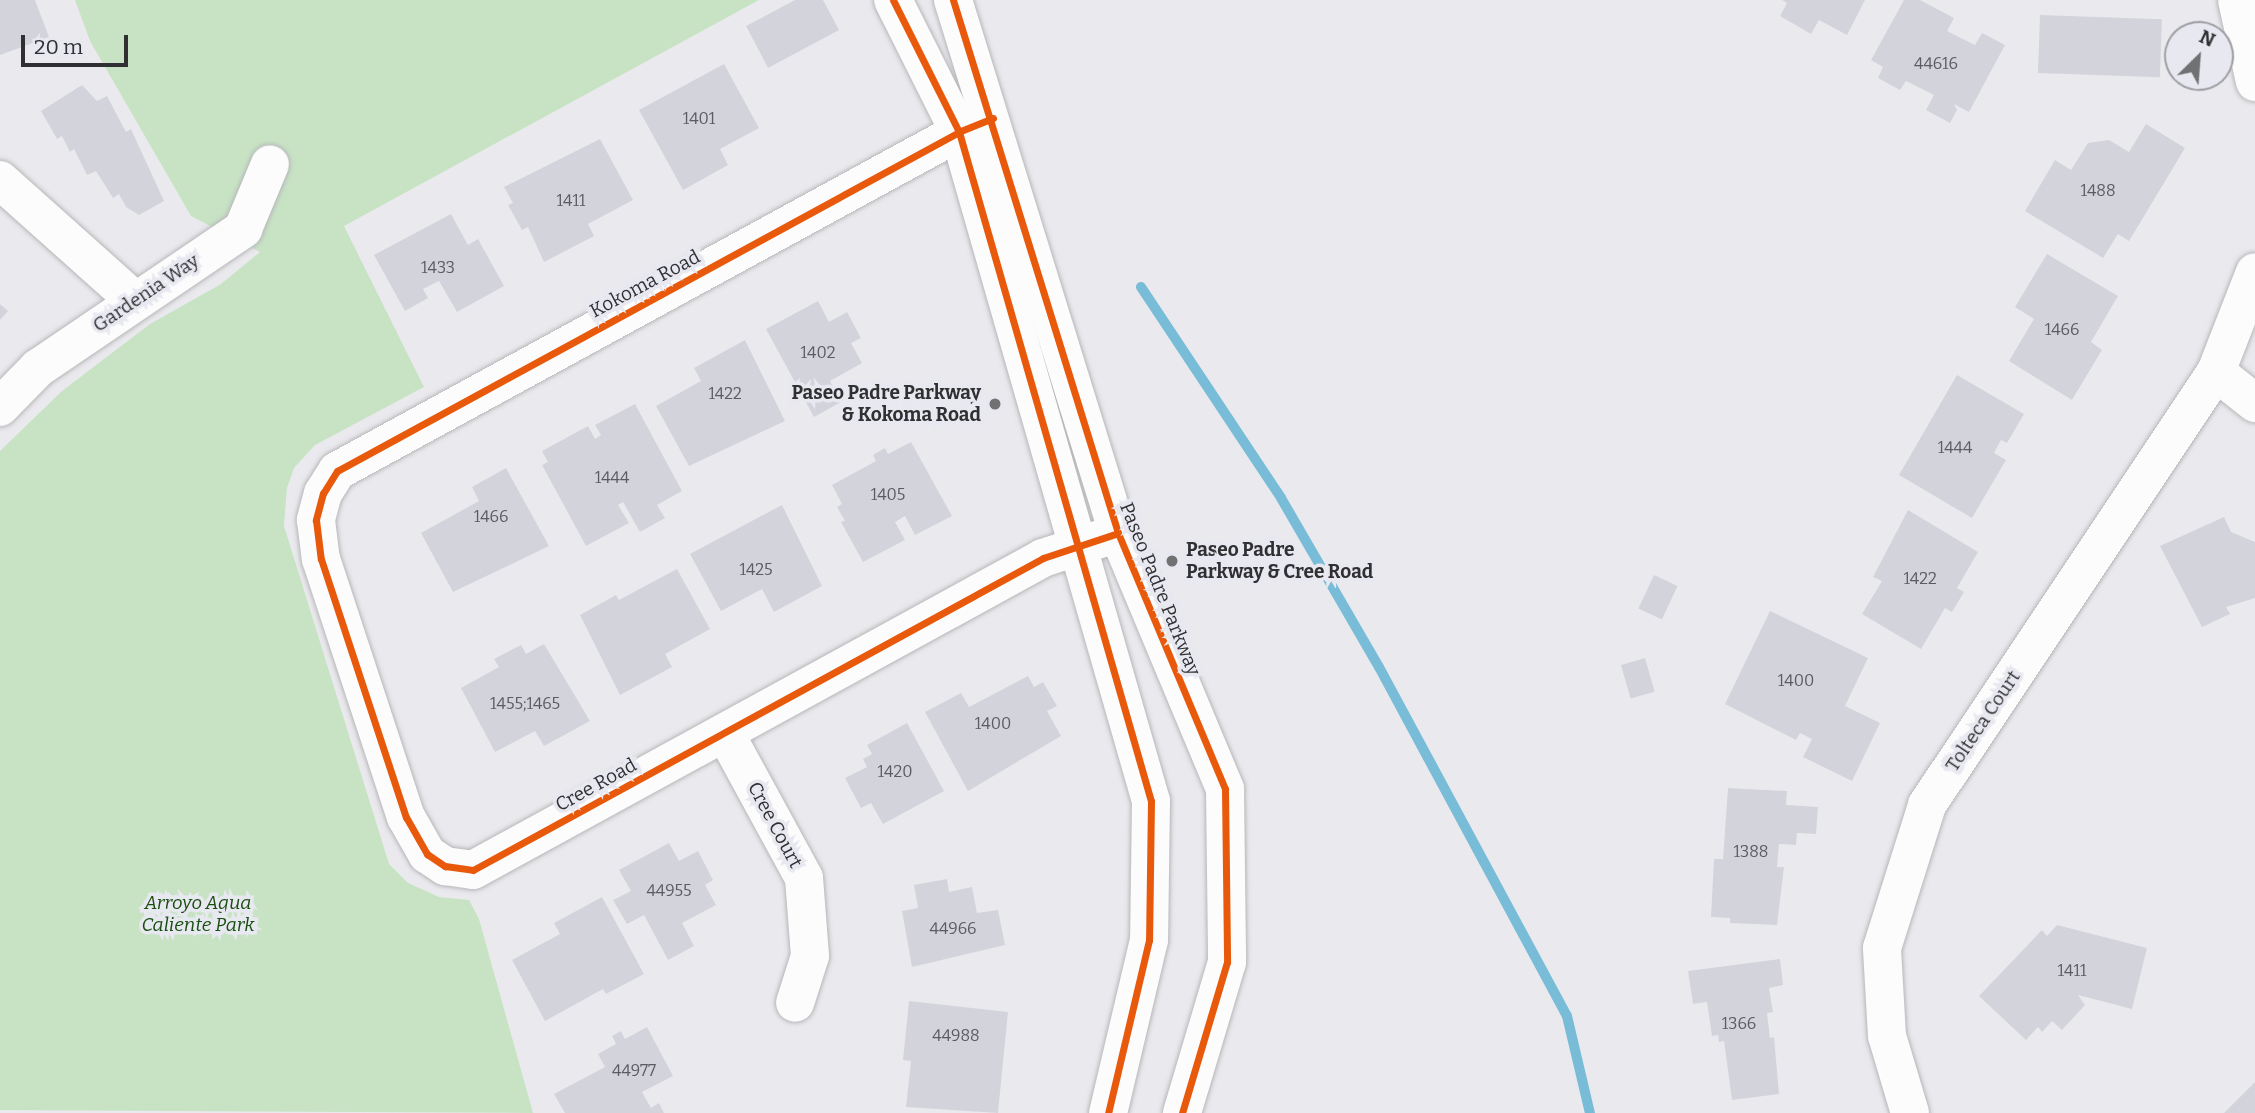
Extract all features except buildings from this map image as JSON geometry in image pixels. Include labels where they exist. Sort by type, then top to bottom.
[{"type":"street","name":"Paseo Padre Parkway","points":[[893,0],[976,125],[1118,533],[1225,789],[1227,962],[1182,1113]]},
{"type":"street","name":"Paseo Padre Parkway","points":[[953,0],[976,125],[1076,550],[1151,801],[1149,940],[1108,1113]]},
{"type":"street","points":[[2237,0],[2255,82]]},
{"type":"street","name":"Kokoma Road","points":[[323,493],[337,471],[363,454],[976,125]]},
{"type":"street","name":"Gardenia Way","points":[[0,407],[38,368],[134,300],[243,229],[270,164]]},
{"type":"street","points":[[0,180],[134,300]]},
{"type":"street","name":"Tolteca Court","points":[[1910,1113],[1887,1036],[1882,948],[1927,805],[2216,372],[2255,272]]},
{"type":"street","points":[[2216,372],[2255,403]]},
{"type":"street","name":"Cree Road","points":[[323,493],[316,520],[321,559],[406,817],[427,854],[445,866],[473,870],[1043,558],[1076,550],[1118,533]]},
{"type":"street","name":"Cree Court","points":[[725,733],[804,878],[810,956],[795,1003]]},
{"type":"green space","name":"Arroyo Agua Caliente Park","points":[[75,0],[759,0],[344,226],[424,387],[315,445],[294,468],[287,488],[284,526],[389,864],[408,883],[439,897],[469,900],[479,919],[533,1113],[0,1110],[0,451],[62,391],[150,324],[221,284],[260,252],[191,216],[90,41]]},
{"type":"waterway","points":[[1141,287],[1281,498],[1379,667],[1567,1016],[1590,1113]]},
{"type":"cycle path","points":[[893,0],[959,132],[1151,801],[1149,940],[1108,1113]]},
{"type":"cycle path","points":[[953,0],[1118,533],[1225,789],[1227,962],[1182,1113]]},
{"type":"cycle path","points":[[993,118],[959,132],[337,471],[323,493],[316,520],[321,559],[406,817],[427,854],[445,866],[473,870],[1043,558],[1118,533]]},
{"type":"place","name":"Paseo Padre Parkway & Kokoma Road","points":[[995,404]]},
{"type":"place","name":"Paseo Padre Parkway & Cree Road","points":[[1172,561]]}]
